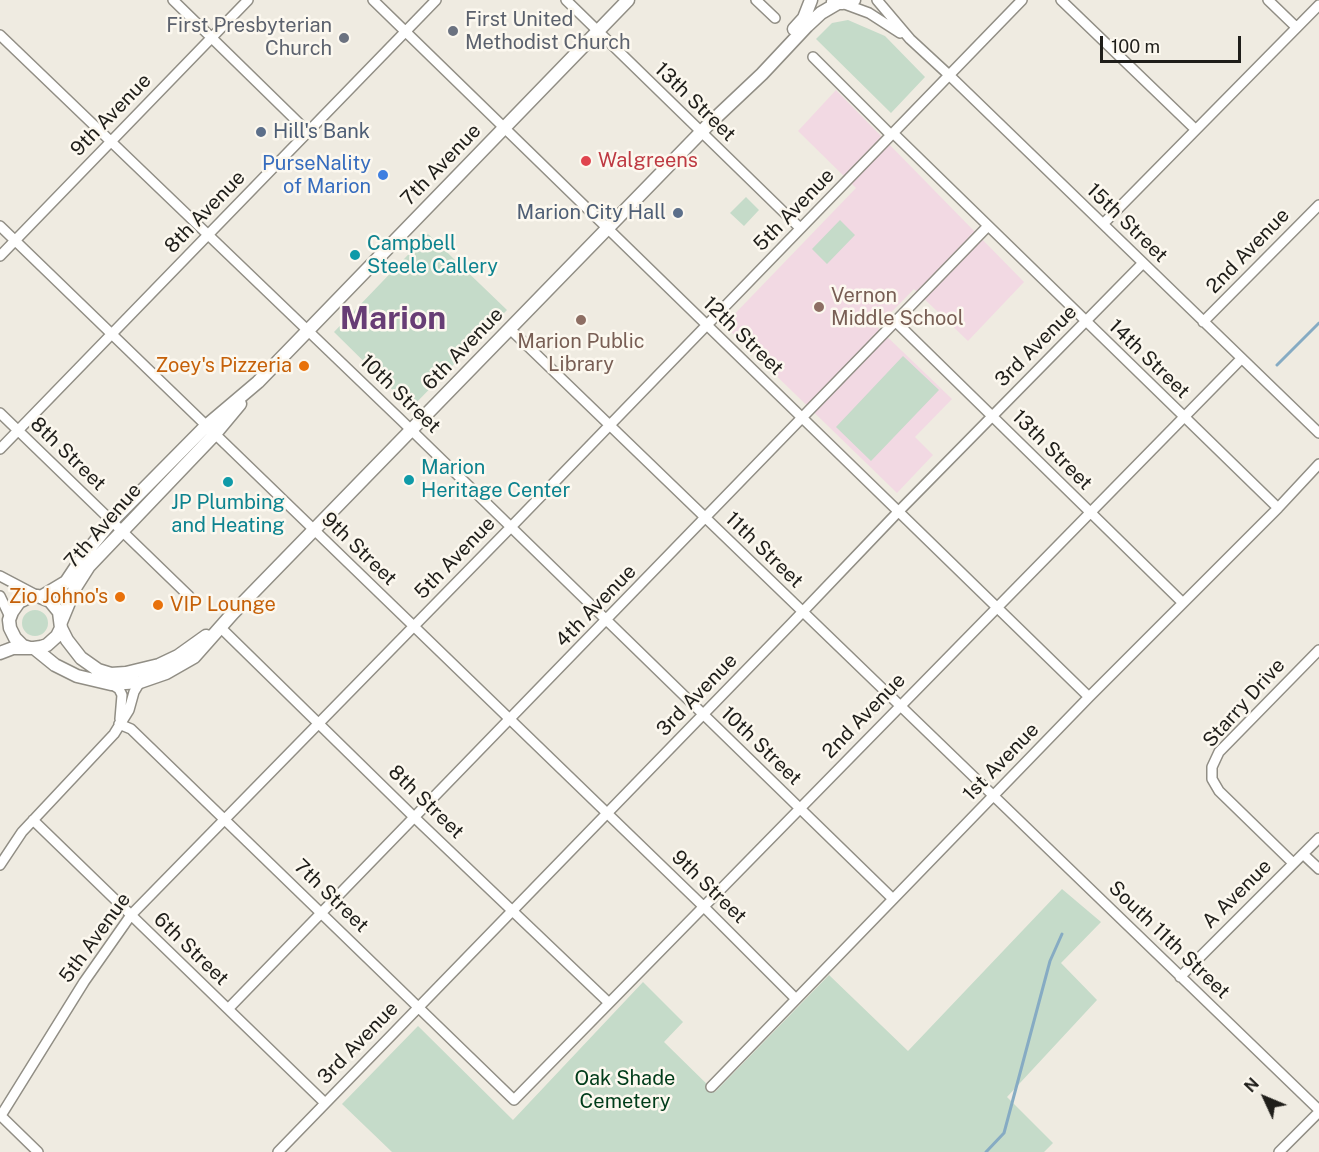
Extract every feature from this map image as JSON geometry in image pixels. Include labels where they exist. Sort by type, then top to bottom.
[{"type":"main road","name":"7th Avenue","points":[[39,597],[61,587],[66,582],[84,555],[117,526],[628,0]]},
{"type":"main road","name":"6th Avenue","points":[[735,98],[759,66],[804,18],[811,0]]},
{"type":"main road","name":"6th Avenue","points":[[140,682],[166,673],[187,662],[207,644],[220,627],[701,132],[820,14],[841,1]]},
{"type":"main road","name":"7th Avenue","points":[[61,625],[82,576],[117,526]]},
{"type":"main road","points":[[0,631],[19,602],[29,597],[39,597],[53,604],[59,612],[61,625],[53,641],[34,650],[0,659]]},
{"type":"main road","points":[[9,619],[15,638],[23,645],[77,676],[111,684],[140,682]]},
{"type":"main road","name":"6th Avenue","points":[[61,625],[71,647],[88,664],[105,673],[126,673],[159,665],[178,656],[220,627]]},
{"type":"main road","points":[[0,653],[13,648],[34,650]]},
{"type":"street","points":[[173,0],[308,132]]},
{"type":"street","name":"9th Avenue","points":[[0,256],[248,0]]},
{"type":"street","name":"12th Street","points":[[373,0],[1089,697]]},
{"type":"street","name":"8th Avenue","points":[[0,449],[436,0]]},
{"type":"street","name":"13th Street","points":[[566,0],[800,228]]},
{"type":"street","points":[[756,0],[774,18]]},
{"type":"street","name":"15th Street","points":[[877,0],[910,39],[1319,433]]},
{"type":"street","name":"5th Avenue","points":[[0,1116],[84,982],[130,915],[707,326],[1022,0]]},
{"type":"street","points":[[1061,0],[1195,129]]},
{"type":"street","points":[[1268,0],[1296,27]]},
{"type":"street","name":"15th Street","points":[[841,1],[868,13],[910,39]]},
{"type":"street","points":[[1103,224],[1319,5]]},
{"type":"street","name":"10th Street","points":[[3,38],[412,431],[893,899]]},
{"type":"street","name":"14th Street","points":[[813,57],[1278,508]]},
{"type":"street","name":"2nd Avenue","points":[[1203,322],[1319,204]]},
{"type":"street","name":"9th Street","points":[[0,226],[703,906],[796,999]]},
{"type":"street","name":"4th Avenue","points":[[228,1009],[988,226]]},
{"type":"street","name":"3rd Avenue","points":[[278,1152],[898,512],[1143,263]]},
{"type":"street","name":"13th Street","points":[[896,322],[1183,603]]},
{"type":"street","name":"11th Street","points":[[510,328],[994,796]]},
{"type":"street","name":"2nd Avenue","points":[[514,1100],[1240,359]]},
{"type":"street","name":"8th Street","points":[[0,413],[189,596]]},
{"type":"street","name":"1st Avenue","points":[[711,1087],[1089,697],[1319,464]]},
{"type":"street","points":[[0,576],[39,597]]},
{"type":"street","points":[[0,596],[9,619]]},
{"type":"street","name":"8th Street","points":[[220,627],[415,818],[608,1002]]},
{"type":"street","name":"Starry Drive","points":[[1293,863],[1219,791],[1212,780],[1212,766],[1219,752],[1319,650]]},
{"type":"street","points":[[0,865],[22,832],[103,747],[129,710],[134,692],[140,682]]},
{"type":"street","points":[[111,684],[119,689],[122,695],[119,724]]},
{"type":"street","name":"7th Street","points":[[119,724],[131,729],[514,1100]]},
{"type":"street","name":"South 11th Street","points":[[994,796],[1319,1111]]},
{"type":"street","name":"6th Street","points":[[33,820],[325,1103]]},
{"type":"street","name":"A Avenue","points":[[1180,977],[1319,837]]},
{"type":"street","points":[[1303,854],[1319,869]]},
{"type":"street","points":[[1279,1152],[1319,1111]]},
{"type":"street","points":[[0,1116],[38,1152]]},
{"type":"shaded area","name":"Vernon Middle School","points":[[836,90],[1024,282],[968,341],[914,289],[877,327],[952,399],[915,437],[933,455],[897,493],[724,325],[856,188],[798,131]]},
{"type":"green space","points":[[848,20],[885,36],[925,77],[891,113],[816,39],[832,23]]},
{"type":"green space","points":[[746,197],[759,210],[744,226],[730,213]]},
{"type":"green space","points":[[840,220],[855,235],[827,264],[812,249]]},
{"type":"green space","points":[[428,234],[507,310],[411,408],[334,332]]},
{"type":"green space","points":[[903,356],[939,390],[871,461],[836,427]]},
{"type":"green space","points":[[35,610],[44,614],[48,623],[44,632],[35,636],[26,632],[22,623],[26,614]]},
{"type":"green space","name":"Oak Shade Cemetery","points":[[1062,889],[1101,922],[1061,963],[1097,1000],[1007,1097],[1053,1143],[1044,1152],[392,1152],[342,1104],[418,1026],[513,1120],[643,982],[683,1022],[664,1042],[715,1092],[829,975],[908,1051]]},
{"type":"waterway","points":[[1277,365],[1319,323]]},
{"type":"waterway","points":[[986,1152],[1004,1133],[1050,961],[1062,934]]},
{"type":"place","name":"First United Methodist Church","points":[[453,31]]},
{"type":"place","name":"First Presbyterian Church","points":[[344,38]]},
{"type":"place","name":"Hill's Bank","points":[[261,132]]},
{"type":"place","name":"Walgreens","points":[[586,161]]},
{"type":"place","name":"PurseNality of Marion","points":[[383,175]]},
{"type":"place","name":"Marion City Hall","points":[[678,213]]},
{"type":"place","name":"Campbell Steele Callery","points":[[355,255]]},
{"type":"place","name":"Vernon Middle School","points":[[819,307]]},
{"type":"place","name":"Marion Public Library","points":[[581,320]]},
{"type":"place","name":"Zoey's Pizzeria","points":[[304,366]]},
{"type":"place","name":"Marion Heritage Center","points":[[409,480]]},
{"type":"place","name":"JP Plumbing and Heating","points":[[228,482]]},
{"type":"place","name":"Zio Johno's","points":[[120,597]]},
{"type":"place","name":"VIP Lounge","points":[[158,605]]},
{"type":"district","name":"Marion","points":[[393,319]]}]
